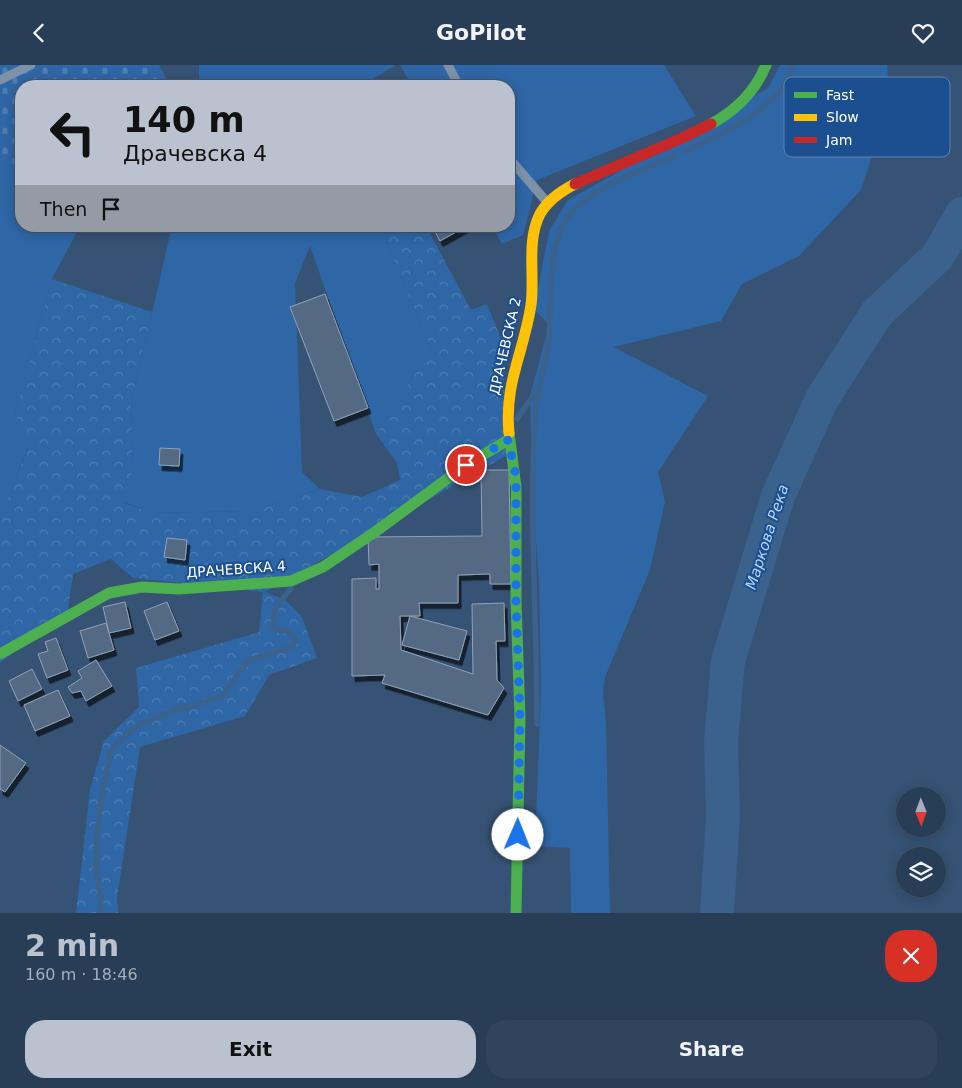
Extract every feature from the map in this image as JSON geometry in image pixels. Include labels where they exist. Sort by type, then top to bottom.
[{"type":"street","name":"ДРАЧЕВСКА 2","points":[[516,913],[520,719],[516,601],[516,487],[515,471],[508,440],[508,405],[510,385],[532,294],[534,229],[538,217],[548,203],[563,190],[611,167],[688,137],[733,111],[756,77],[763,75],[766,65]]},
{"type":"street","name":"ДРАЧЕВСКА 4","points":[[0,654],[109,593],[142,587],[179,589],[291,581],[323,567],[375,532],[466,465],[508,440]]},
{"type":"lane","points":[[0,80],[31,65]]},
{"type":"lane","points":[[448,65],[456,80]]},
{"type":"lane","points":[[515,165],[548,203]]},
{"type":"green space","points":[[0,65],[159,65],[167,80],[15,80],[15,174],[0,162]]},
{"type":"green space","points":[[199,65],[396,65],[371,80],[199,80]]},
{"type":"green space","points":[[400,65],[664,65],[696,116],[537,180],[523,235],[502,244],[495,232],[515,232],[515,80],[409,80]]},
{"type":"green space","points":[[780,65],[887,65],[888,77],[784,77],[784,157],[872,157],[861,190],[799,256],[742,284],[721,321],[614,347],[708,396],[658,472],[665,502],[650,570],[605,677],[603,692],[606,721],[610,913],[571,913],[570,848],[535,846],[541,694],[539,582],[532,484],[530,396],[549,325],[534,309],[549,231],[568,200],[768,88]]},
{"type":"green space","points":[[0,162],[15,174],[15,232],[77,232],[52,279],[15,412],[28,447],[8,498],[0,501]]},
{"type":"green space","points":[[171,232],[382,232],[431,349],[376,434],[310,246],[295,283],[302,472],[320,489],[252,511],[152,513],[122,501],[133,470],[131,404]]},
{"type":"green space","points":[[382,232],[429,232],[471,310],[487,304],[501,339],[504,370],[506,456],[265,592],[284,599],[302,617],[317,658],[269,675],[245,716],[140,747],[117,898],[118,913],[76,913],[90,789],[104,741],[139,707],[136,668],[259,632],[263,592],[133,578],[111,559],[73,574],[68,610],[0,663],[0,501],[8,498],[28,448],[15,412],[52,279],[152,312],[131,404],[133,470],[123,502],[152,513],[252,511],[320,489],[362,497],[400,480],[397,463],[376,434],[431,349]]},
{"type":"building","points":[[435,232],[456,232],[440,241]]},
{"type":"building","points":[[325,294],[368,408],[334,421],[290,307]]},
{"type":"building","points":[[160,448],[180,449],[179,466],[159,465]]},
{"type":"building","points":[[481,470],[509,470],[511,584],[490,584],[490,574],[458,575],[458,603],[419,603],[420,616],[400,616],[401,650],[473,674],[472,604],[504,603],[505,641],[496,641],[497,680],[504,688],[488,715],[382,683],[385,675],[352,676],[352,579],[376,578],[376,589],[379,589],[379,564],[369,565],[368,537],[482,536]]},
{"type":"building","points":[[167,538],[187,540],[185,560],[164,557]]},
{"type":"building","points":[[125,602],[131,628],[109,633],[103,607]]},
{"type":"building","points":[[167,602],[179,631],[155,640],[144,611]]},
{"type":"building","points":[[410,616],[467,631],[459,660],[402,645]]},
{"type":"building","points":[[106,623],[114,650],[88,658],[80,631]]},
{"type":"building","points":[[56,638],[68,670],[47,678],[38,654],[48,651],[45,642]]},
{"type":"building","points":[[96,660],[112,686],[86,701],[81,691],[72,693],[68,687],[82,678],[78,671]]},
{"type":"building","points":[[32,669],[42,689],[18,701],[9,681]]},
{"type":"building","points":[[58,690],[70,716],[35,731],[24,705]]},
{"type":"building","points":[[0,745],[26,763],[5,792],[0,789]]},
{"type":"waterway","points":[[789,77],[793,65]]},
{"type":"waterway","points":[[685,151],[737,125],[761,109],[784,87]]},
{"type":"waterway","points":[[537,724],[533,453],[535,414],[548,346],[554,254],[564,224],[572,212],[582,203],[620,179],[674,156]]},
{"type":"waterway","name":"Маркова Река","points":[[717,913],[723,816],[721,741],[728,661],[778,496],[822,399],[877,313],[938,256],[962,214]]},
{"type":"waterway","points":[[517,419],[539,387]]},
{"type":"waterway","points":[[100,913],[101,897],[96,869],[97,832],[103,787],[111,750],[135,727],[174,710],[199,704],[223,695],[250,660],[291,647],[295,639],[289,631],[277,630],[273,627],[277,606],[291,589]]},
{"type":"traffic: fast","points":[[711,124],[729,113],[751,92],[766,65]]},
{"type":"traffic: fast","points":[[509,433],[516,487],[516,601],[520,719],[516,913]]},
{"type":"traffic: fast","points":[[0,654],[109,593],[142,587],[179,589],[291,581],[323,567],[375,532],[466,465],[508,440]]},
{"type":"traffic: slow","points":[[509,433],[509,399],[531,305],[532,247],[536,224],[543,209],[551,200],[575,184]]},
{"type":"traffic: jam","points":[[575,184],[711,124]]},
{"type":"route","points":[[466,465],[508,440],[515,471],[516,487],[516,601],[520,719],[518,835]]}]
